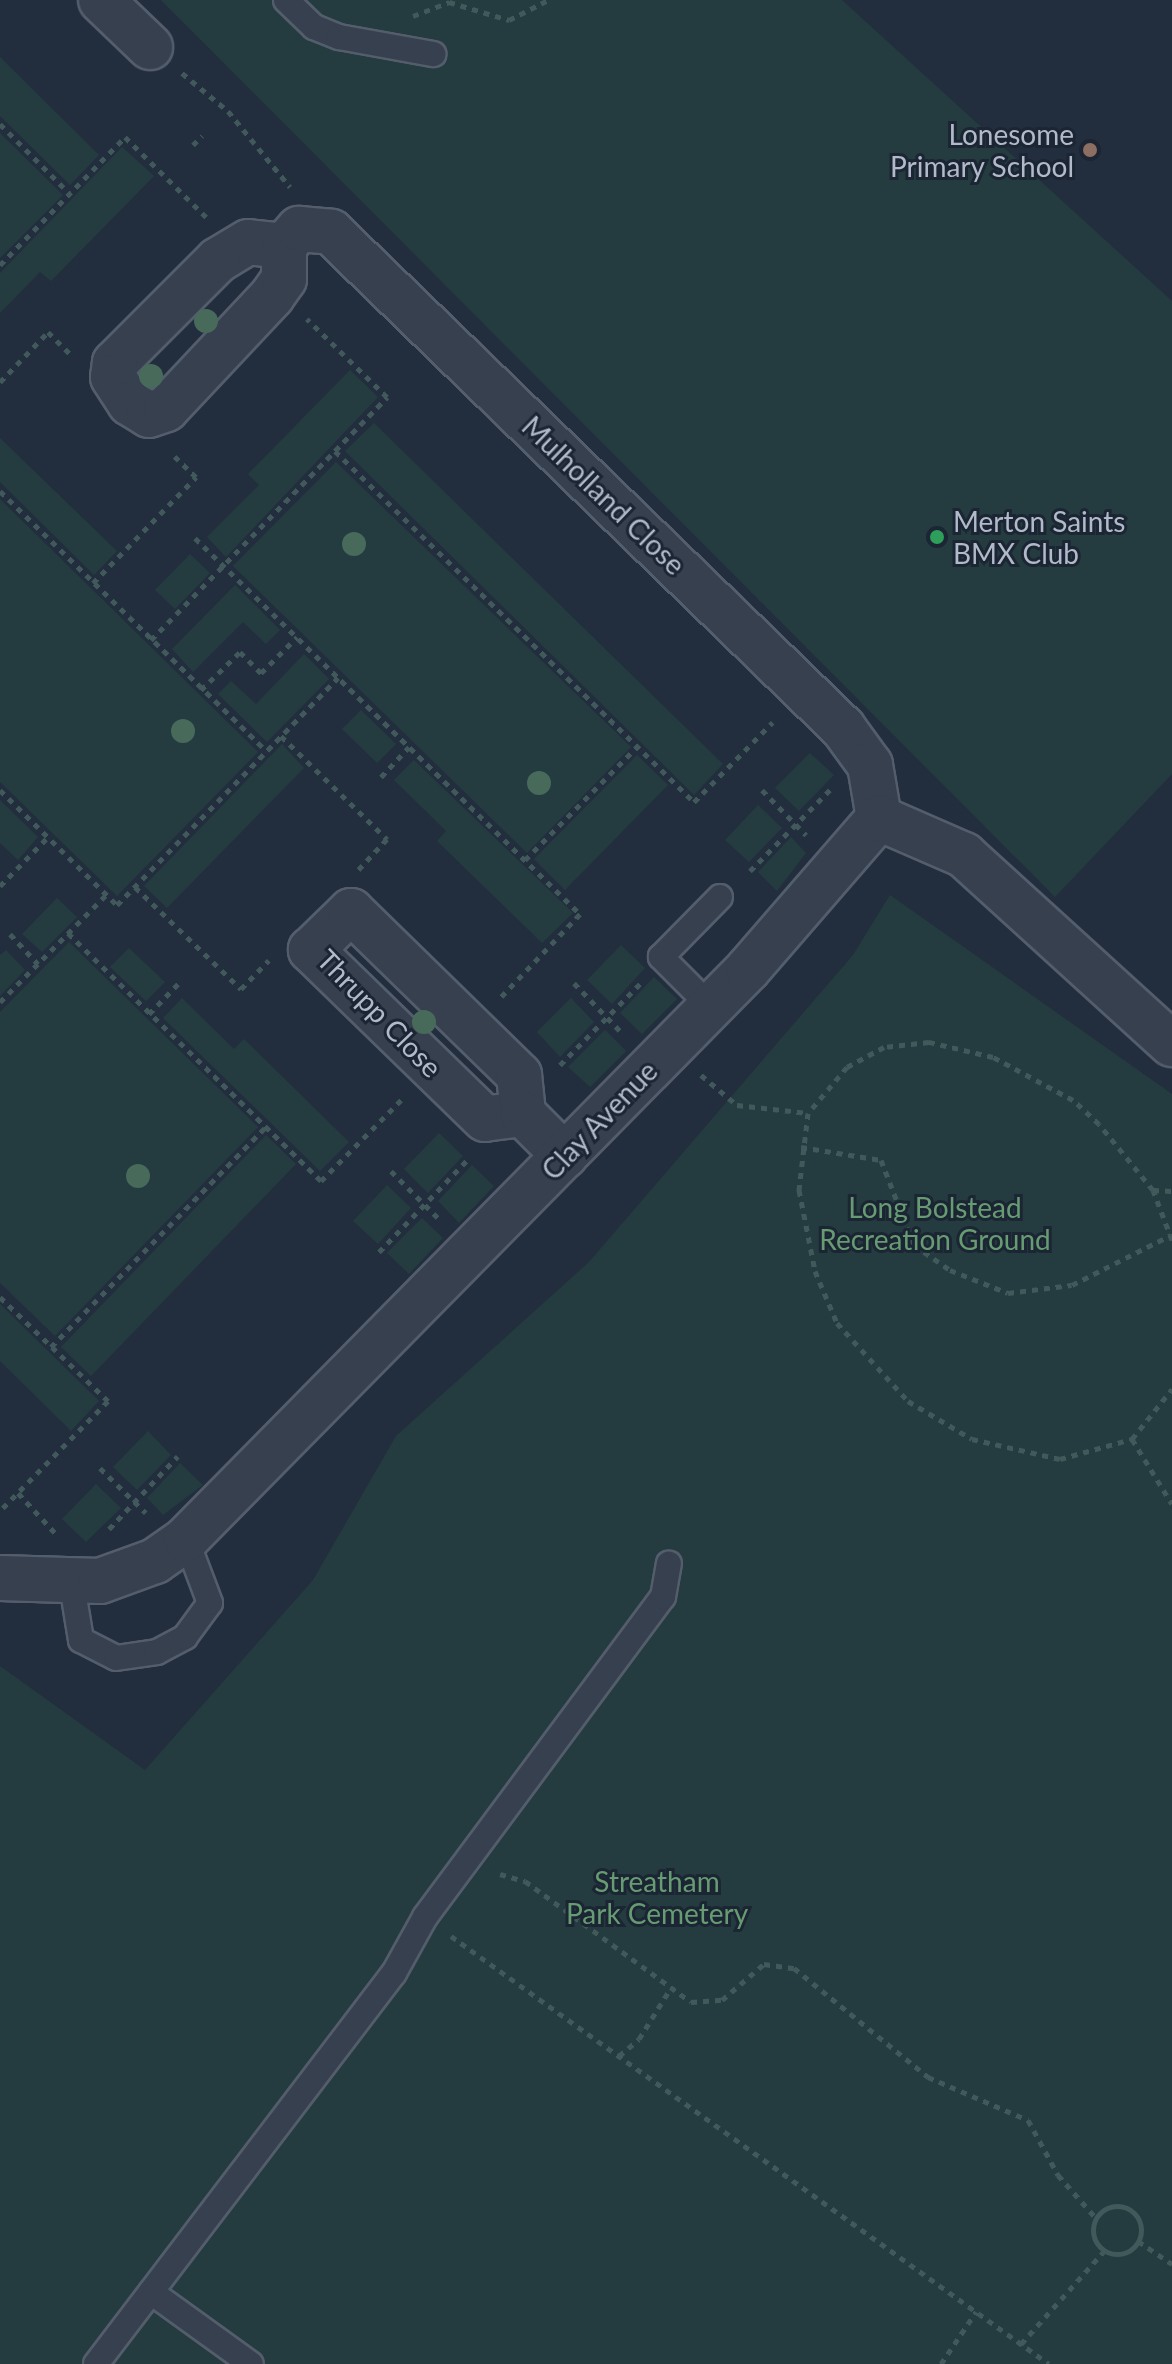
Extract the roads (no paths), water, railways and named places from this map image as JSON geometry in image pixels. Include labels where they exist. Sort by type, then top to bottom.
[{"type":"street","points":[[101,0],[150,47]]},
{"type":"street","name":"Mulholland Close","points":[[284,246],[299,229],[317,228],[346,243],[843,728],[870,765],[879,818]]},
{"type":"street","points":[[879,818],[964,855],[1172,1044]]},
{"type":"street","name":"Clay Avenue","points":[[0,1578],[71,1567],[128,1573],[168,1528],[565,1156],[711,1007],[879,818]]},
{"type":"street","name":"Thrupp Close","points":[[351,911],[531,1088],[485,1119],[311,950],[351,911]]},
{"type":"street","points":[[531,1088],[565,1156]]},
{"type":"lane","points":[[286,0],[314,27],[339,37],[433,54]]},
{"type":"lane","points":[[711,1007],[661,957],[720,897]]},
{"type":"lane","points":[[71,1567],[81,1640],[116,1658],[157,1652],[185,1637],[210,1603],[168,1528]]},
{"type":"lane","points":[[96,2364],[394,1973],[425,1917],[663,1597],[669,1564]]},
{"type":"lane","points":[[151,2292],[251,2364]]},
{"type":"place","name":"Lonesome Primary School","points":[[1090,150]]},
{"type":"place","name":"Merton Saints BMX Club","points":[[937,537]]},
{"type":"park label","name":"Long Bolstead Recreation Ground","points":[[935,1223]]},
{"type":"park label","name":"Streatham Park Cemetery","points":[[657,1897]]}]
